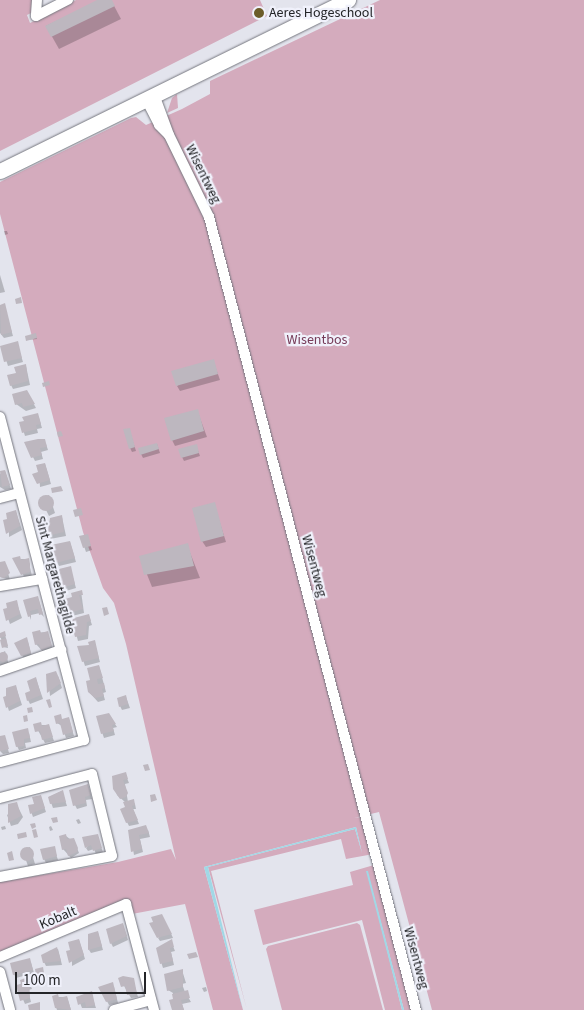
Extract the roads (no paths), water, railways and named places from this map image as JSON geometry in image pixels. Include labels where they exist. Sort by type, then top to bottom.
[{"type":"main road","points":[[0,171],[105,120],[137,102],[151,99],[183,84],[194,74],[348,0]]},
{"type":"street","points":[[37,0],[36,16],[68,0]]},
{"type":"street","name":"Wisentweg","points":[[151,99],[209,217],[416,1010]]},
{"type":"street","name":"Sint Margarethagilde","points":[[0,417],[84,740],[0,762]]},
{"type":"street","points":[[0,498],[19,493]]},
{"type":"street","points":[[0,586],[42,579]]},
{"type":"street","points":[[0,671],[60,650]]},
{"type":"street","points":[[0,798],[92,774],[112,856],[0,877]]},
{"type":"street","name":"Kobalt","points":[[0,957],[126,904],[152,1005]]},
{"type":"street","points":[[0,972],[10,1010]]},
{"type":"street","points":[[114,1010],[152,1005]]},
{"type":"water","points":[[356,827],[362,853],[355,829],[208,867],[243,1010],[204,867]]},
{"type":"water","points":[[366,871],[368,871],[404,1010],[402,1010]]},
{"type":"place","name":"Aeres Hogeschool","points":[[259,13]]},
{"type":"park label","name":"Wisentbos","points":[[317,340]]}]
